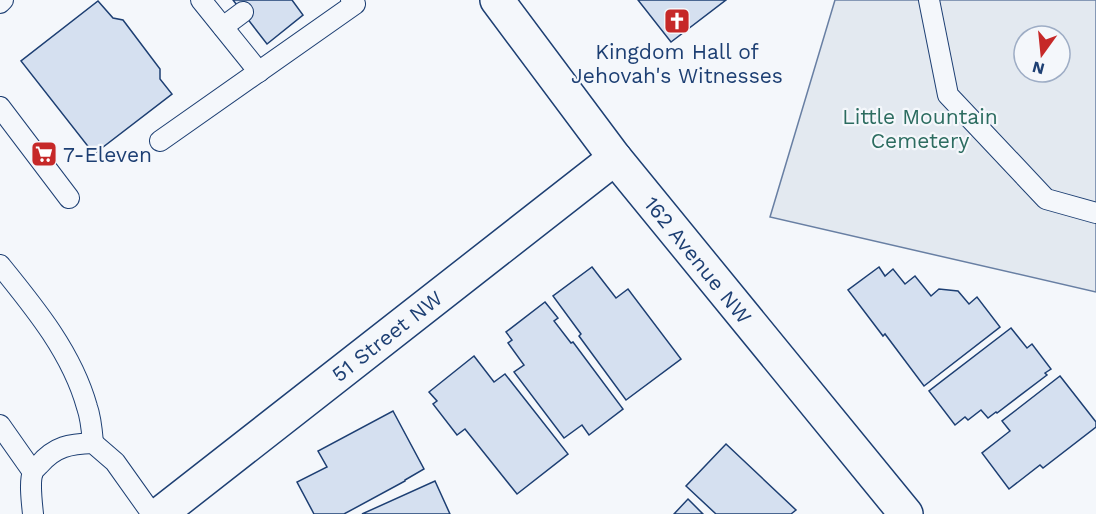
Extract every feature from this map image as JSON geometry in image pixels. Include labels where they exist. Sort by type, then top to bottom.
[{"type":"street","name":"162 Avenue NW","points":[[497,0],[615,158],[906,514]]},
{"type":"street","name":"51 Street NW","points":[[160,514],[615,158]]},
{"type":"lane","points":[[201,0],[259,72]]},
{"type":"lane","points":[[160,141],[355,4],[351,0]]},
{"type":"lane","points":[[929,0],[948,95],[1046,199],[1096,213]]},
{"type":"lane","points":[[223,27],[243,12]]},
{"type":"lane","points":[[0,107],[69,198]]},
{"type":"lane","points":[[0,265],[37,311],[63,351],[78,380],[88,409],[93,443],[115,462],[152,514]]},
{"type":"lane","points":[[0,425],[33,472]]},
{"type":"lane","points":[[33,514],[31,496],[33,472],[46,457],[60,448],[72,444],[93,443]]},
{"type":"green space","name":"Little Mountain Cemetery","points":[[835,0],[1096,0],[1096,292],[770,217]]},
{"type":"building","points":[[233,0],[292,0],[303,15],[267,44]]},
{"type":"building","name":"Kingdom Hall of Jehovah's Witnesses","points":[[638,0],[726,0],[671,42]]},
{"type":"building","points":[[98,1],[113,18],[123,20],[160,69],[160,79],[172,94],[94,154],[21,61]]},
{"type":"building","points":[[592,267],[616,298],[628,289],[681,359],[626,400],[553,296]]},
{"type":"building","points":[[879,267],[885,276],[893,269],[905,284],[915,276],[931,296],[939,289],[958,291],[969,304],[977,297],[1000,327],[924,386],[848,290]]},
{"type":"building","points":[[545,302],[558,318],[554,321],[571,343],[573,342],[623,409],[589,435],[582,425],[564,438],[514,372],[524,365],[508,343],[512,340],[506,332]]},
{"type":"building","points":[[1011,328],[1027,348],[1032,344],[1051,369],[1045,373],[1047,375],[997,413],[988,418],[981,410],[968,420],[965,417],[955,425],[929,391]]},
{"type":"building","points":[[474,356],[494,382],[505,374],[568,454],[517,494],[465,429],[457,435],[433,404],[437,401],[429,392]]},
{"type":"building","points":[[1060,376],[1096,422],[1096,427],[1043,468],[1040,465],[1009,489],[982,453],[1010,431],[1002,421]]},
{"type":"building","points":[[393,411],[424,469],[344,514],[314,514],[297,482],[327,467],[318,451]]},
{"type":"building","points":[[726,444],[796,510],[791,514],[716,514],[686,486]]},
{"type":"building","points":[[435,481],[450,514],[362,514]]},
{"type":"building","points":[[688,499],[703,514],[674,514]]},
{"type":"place","name":"Kingdom Hall of Jehovah's Witnesses","points":[[677,21]]},
{"type":"place","name":"7-Eleven","points":[[44,154]]}]
